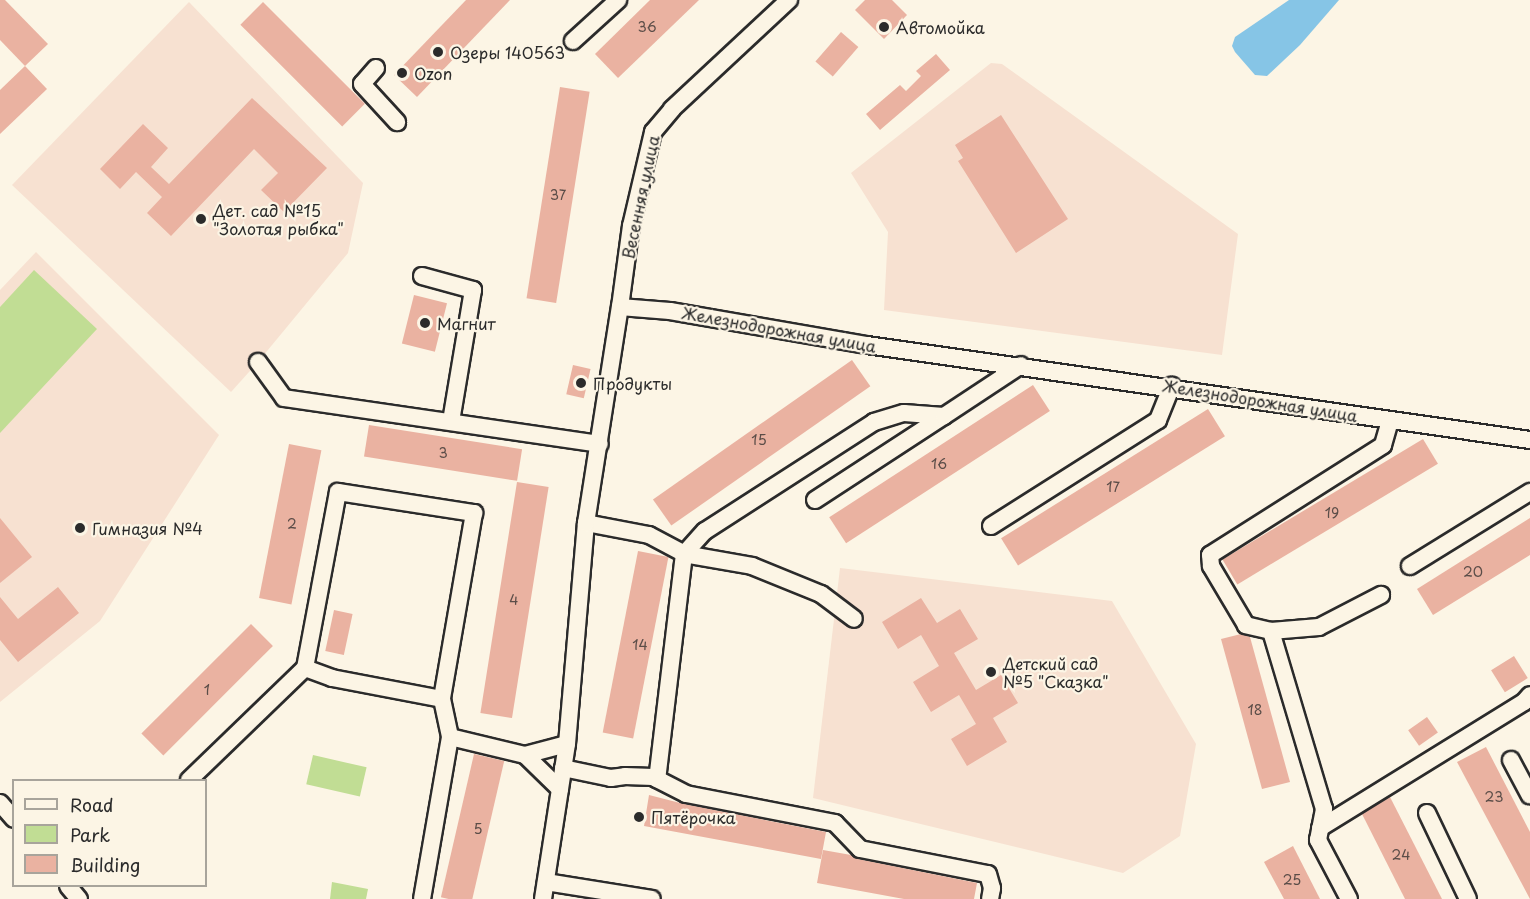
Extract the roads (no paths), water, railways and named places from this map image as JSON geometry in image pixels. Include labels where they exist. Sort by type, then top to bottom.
[{"type":"street","points":[[573,41],[618,0]]},
{"type":"street","name":"Весенняя улица","points":[[620,307],[631,226],[653,132],[672,108],[789,0]]},
{"type":"street","points":[[376,68],[362,84],[397,122]]},
{"type":"street","points":[[422,276],[473,290],[451,421]]},
{"type":"street","points":[[543,899],[567,744],[586,524],[620,307]]},
{"type":"street","name":"Железнодорожная улица","points":[[620,307],[670,311],[867,345],[1172,386],[1390,421],[1530,440]]},
{"type":"street","points":[[258,362],[284,398],[600,444]]},
{"type":"street","points":[[815,500],[1020,365]]},
{"type":"street","points":[[991,526],[1158,420],[1172,386]]},
{"type":"street","points":[[657,779],[684,554],[705,531],[874,422],[904,412],[944,416]]},
{"type":"street","points":[[1381,595],[1319,627],[1271,631],[1246,625],[1211,566],[1210,555],[1383,445],[1390,421]]},
{"type":"street","points":[[190,779],[305,668],[338,492],[474,513],[442,699],[450,737],[422,899]]},
{"type":"street","points":[[1410,566],[1530,492]]},
{"type":"street","points":[[586,524],[649,535],[684,554],[752,566],[820,594],[854,619]]},
{"type":"street","points":[[1271,631],[1324,809],[1318,840],[1349,899]]},
{"type":"street","points":[[305,668],[332,678],[442,699]]},
{"type":"street","points":[[1320,828],[1524,702],[1530,695]]},
{"type":"street","points":[[450,737],[525,755],[567,744]]},
{"type":"street","points":[[525,755],[560,789]]},
{"type":"street","points":[[1512,760],[1530,795]]},
{"type":"street","points":[[563,768],[611,778],[625,776],[657,779],[686,794],[835,823],[860,849],[988,874],[992,888],[990,899]]},
{"type":"street","points":[[0,803],[12,817]]},
{"type":"street","points":[[1427,813],[1468,899]]},
{"type":"street","points":[[546,882],[609,896],[652,899]]},
{"type":"street","points":[[70,887],[79,899]]},
{"type":"water","points":[[1289,0],[1339,0],[1300,45],[1267,76],[1255,75],[1235,52],[1232,46],[1235,37]]},
{"type":"place","name":"Автомойка","points":[[884,27]]},
{"type":"place","name":"Озеры 140563","points":[[438,52]]},
{"type":"place","name":"Ozon","points":[[402,73]]},
{"type":"place","name":"Дет. сад №15 \"Золотая рыбка\"","points":[[201,219]]},
{"type":"place","name":"Магнит","points":[[425,323]]},
{"type":"place","name":"Продукты","points":[[581,383]]},
{"type":"place","name":"Гимназия №4","points":[[80,528]]},
{"type":"place","name":"Детский сад №5 \"Сказка\"","points":[[991,672]]},
{"type":"place","name":"Пятёрочка","points":[[639,817]]}]
